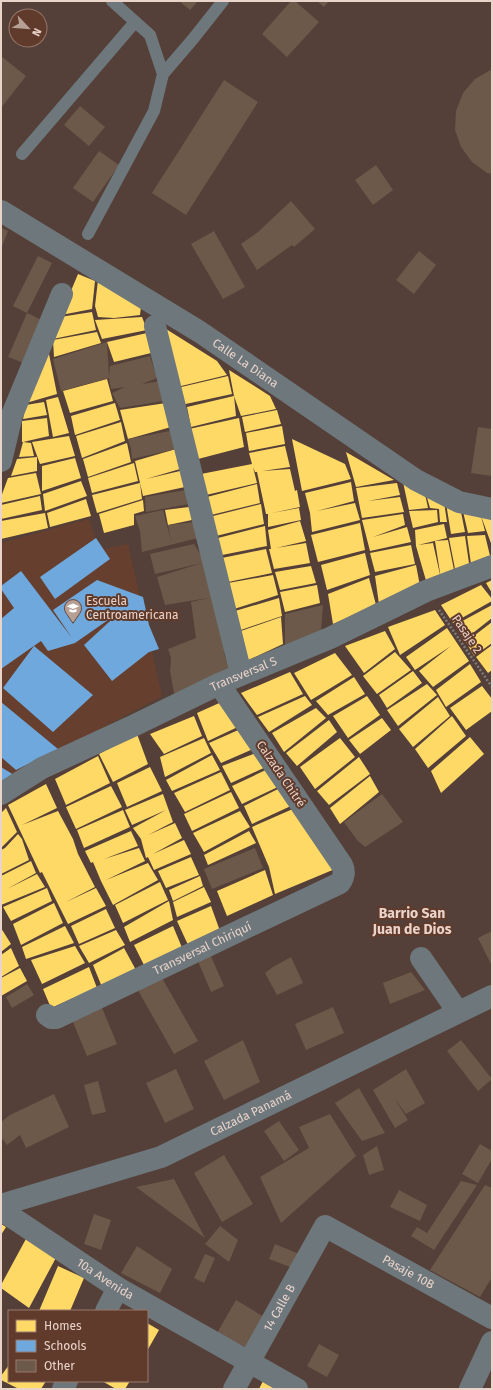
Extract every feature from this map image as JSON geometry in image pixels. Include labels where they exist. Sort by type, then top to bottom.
[{"type":"street","name":"Calle La Diana","points":[[1,211],[200,332],[416,480],[459,502],[492,509]]},
{"type":"street","points":[[1,461],[12,415],[62,294]]},
{"type":"street","points":[[155,326],[242,674]]},
{"type":"street","name":"Transversal S","points":[[1,794],[42,768],[219,684],[330,638],[426,591],[492,566]]},
{"type":"street","name":"Calzada Chitré","points":[[219,684],[342,865]]},
{"type":"street","name":"Transversal Chiriquí","points":[[47,1015],[51,1018],[56,1018],[340,883],[344,874],[342,865]]},
{"type":"street","points":[[421,958],[458,1012]]},
{"type":"street","name":"Calzada Panamá","points":[[1,1205],[161,1157],[492,996]]},
{"type":"street","name":"10a Avenida","points":[[1,1210],[118,1288],[297,1389]]},
{"type":"street","name":"Pasaje 10B","points":[[325,1226],[492,1318]]},
{"type":"street","name":"14 Calle B","points":[[234,1389],[325,1226]]},
{"type":"street","points":[[107,1310],[118,1288]]},
{"type":"street","points":[[470,1389],[492,1342]]},
{"type":"lane","points":[[112,1],[150,36],[163,74]]},
{"type":"lane","points":[[88,234],[154,111],[163,74],[223,1]]},
{"type":"lane","points":[[22,154],[135,22]]},
{"type":"path","name":"Pasaje 2","points":[[426,591],[492,687]]},
{"type":"shaded area","name":"Escuela Centroamericana","points":[[89,519],[99,550],[128,544],[162,696],[1,782],[1,543]]},
{"type":"building: Homes","points":[[78,274],[95,281],[92,309],[61,315]]},
{"type":"building: Homes","points":[[98,280],[141,306],[140,315],[114,318],[98,317],[95,306]]},
{"type":"building: Homes","points":[[92,312],[96,330],[53,339],[60,317]]},
{"type":"building: Homes","points":[[142,317],[147,330],[102,339],[95,320]]},
{"type":"building: Homes","points":[[166,329],[217,361],[227,375],[177,387]]},
{"type":"building: Homes","points":[[97,332],[101,343],[54,357],[53,340]]},
{"type":"building: Homes","points":[[147,333],[151,353],[114,362],[107,342]]},
{"type":"building: Homes","points":[[47,344],[57,394],[26,403]]},
{"type":"building: Homes","points":[[229,370],[270,396],[276,409],[241,416],[234,396]]},
{"type":"building: Homes","points":[[228,376],[232,394],[181,405],[177,388]]},
{"type":"building: Homes","points":[[107,379],[113,401],[70,413],[63,391]]},
{"type":"building: Homes","points":[[234,396],[236,416],[191,427],[187,407]]},
{"type":"building: Homes","points":[[58,397],[69,433],[53,437],[46,400]]},
{"type":"building: Homes","points":[[44,402],[47,415],[23,419],[26,405]]},
{"type":"building: Homes","points":[[115,403],[120,420],[75,435],[71,416]]},
{"type":"building: Homes","points":[[166,403],[171,427],[128,439],[120,410]]},
{"type":"building: Homes","points":[[277,410],[281,424],[245,432],[242,417]]},
{"type":"building: Homes","points":[[47,418],[49,436],[22,442],[22,421]]},
{"type":"building: Homes","points":[[239,418],[244,447],[198,459],[189,429]]},
{"type":"building: Homes","points":[[121,422],[125,441],[82,458],[76,436]]},
{"type":"building: Homes","points":[[282,426],[285,444],[249,451],[246,433]]},
{"type":"building: Homes","points":[[69,436],[75,456],[40,464],[32,442]]},
{"type":"building: Homes","points":[[292,439],[345,464],[351,479],[302,491]]},
{"type":"building: Homes","points":[[23,442],[31,443],[34,456],[19,457]]},
{"type":"building: Homes","points":[[127,443],[131,462],[88,477],[83,459]]},
{"type":"building: Homes","points":[[285,446],[290,467],[262,471],[290,469],[295,491],[297,490],[300,507],[272,513],[299,508],[301,520],[268,527],[268,514],[266,514],[257,472],[255,472],[253,467],[257,483],[206,495],[201,474],[252,464],[249,453]]},
{"type":"building: Homes","points":[[176,449],[180,469],[146,479],[180,471],[185,487],[143,496],[135,461]]},
{"type":"building: Homes","points":[[346,452],[394,480],[356,487]]},
{"type":"building: Homes","points":[[37,457],[37,471],[11,476],[17,459]]},
{"type":"building: Homes","points":[[75,458],[81,478],[42,491],[42,466]]},
{"type":"building: Homes","points":[[134,463],[138,481],[92,493],[88,478]]},
{"type":"building: Homes","points":[[36,473],[41,494],[1,503],[1,497],[8,478]]},
{"type":"building: Homes","points":[[81,481],[87,496],[45,511],[43,494]]},
{"type":"building: Homes","points":[[351,482],[354,501],[317,511],[355,503],[360,520],[312,532],[310,513],[305,493]]},
{"type":"building: Homes","points":[[403,482],[425,494],[428,508],[409,510]]},
{"type":"building: Homes","points":[[140,483],[142,499],[97,513],[92,495]]},
{"type":"building: Homes","points":[[397,483],[400,495],[368,501],[400,497],[404,512],[362,518],[356,488]]},
{"type":"building: Homes","points":[[257,484],[260,503],[211,515],[207,497]]},
{"type":"building: Homes","points":[[426,494],[444,502],[447,522],[440,522],[439,509],[430,508]]},
{"type":"building: Homes","points":[[40,496],[42,510],[1,519],[1,505]]},
{"type":"building: Homes","points":[[86,499],[91,516],[50,527],[47,513]]},
{"type":"building: Homes","points":[[143,500],[144,511],[134,514],[134,525],[104,533],[99,514]]},
{"type":"building: Homes","points":[[446,503],[460,507],[465,532],[451,534]]},
{"type":"building: Homes","points":[[261,504],[264,524],[216,536],[213,516]]},
{"type":"building: Homes","points":[[189,507],[192,520],[168,525],[165,510]]},
{"type":"building: Homes","points":[[462,507],[479,509],[485,531],[468,533]]},
{"type":"building: Homes","points":[[437,510],[438,522],[413,528],[409,511]]},
{"type":"building: Homes","points":[[45,513],[48,528],[1,539],[1,521]]},
{"type":"building: Homes","points":[[403,514],[405,525],[373,537],[407,527],[411,542],[370,551],[362,520]]},
{"type":"building: Homes","points":[[481,516],[492,517],[492,546]]},
{"type":"building: Homes","points":[[300,521],[306,541],[276,548],[306,543],[310,563],[274,569],[269,549],[271,549],[268,530]]},
{"type":"building: Homes","points":[[360,523],[365,550],[318,562],[311,535]]},
{"type":"building: Homes","points":[[444,524],[447,538],[418,545],[433,543],[441,579],[427,584],[416,546],[415,530]]},
{"type":"building: Homes","points":[[265,526],[267,546],[222,555],[218,538]]},
{"type":"building: Homes","points":[[485,535],[491,560],[472,571],[467,536]]},
{"type":"building: Homes","points":[[465,536],[470,570],[456,574],[449,538]]},
{"type":"building: Homes","points":[[448,540],[455,575],[441,579],[435,541]]},
{"type":"building: Homes","points":[[411,545],[415,564],[375,572],[370,553]]},
{"type":"building: Homes","points":[[266,549],[272,573],[228,582],[222,558]]},
{"type":"building: Homes","points":[[365,553],[370,575],[327,590],[321,565]]},
{"type":"building: Homes","points":[[416,565],[420,586],[379,604],[375,576]]},
{"type":"building: Homes","points":[[311,566],[316,583],[280,590],[275,572]]},
{"type":"building: Homes","points":[[273,575],[278,595],[234,609],[228,583]]},
{"type":"building: Homes","points":[[369,578],[376,605],[333,624],[328,594]]},
{"type":"building: Homes","points":[[492,580],[492,593],[486,583]]},
{"type":"building: Homes","points":[[317,585],[320,603],[285,612],[280,592]]},
{"type":"building: Homes","points":[[481,585],[492,601],[453,623],[441,605]]},
{"type":"building: Homes","points":[[279,598],[282,616],[238,631],[235,611]]},
{"type":"building: Homes","points":[[492,605],[492,618],[464,640],[455,625]]},
{"type":"building: Homes","points":[[435,610],[445,625],[400,655],[388,627]]},
{"type":"building: Homes","points":[[281,617],[283,644],[244,662],[238,632]]},
{"type":"building: Homes","points":[[492,622],[492,643],[474,656],[466,642]]},
{"type":"building: Homes","points":[[447,628],[469,661],[433,687],[419,671],[451,646],[415,670],[406,657]]},
{"type":"building: Homes","points":[[385,631],[395,649],[364,673],[345,646]]},
{"type":"building: Homes","points":[[492,645],[492,670],[488,673],[476,657]]},
{"type":"building: Homes","points":[[395,652],[411,670],[377,694],[363,676]]},
{"type":"building: Homes","points":[[335,653],[352,675],[311,700],[294,673]]},
{"type":"building: Homes","points":[[470,664],[481,682],[446,707],[436,690]]},
{"type":"building: Homes","points":[[413,671],[422,683],[387,708],[379,695]]},
{"type":"building: Homes","points":[[290,672],[303,694],[257,715],[241,693]]},
{"type":"building: Homes","points":[[354,677],[365,694],[328,715],[316,701]]},
{"type":"building: Homes","points":[[427,684],[437,695],[398,726],[387,710]]},
{"type":"building: Homes","points":[[482,686],[492,699],[492,711],[466,730],[450,708]]},
{"type":"building: Homes","points":[[305,696],[312,705],[269,732],[258,717]]},
{"type":"building: Homes","points":[[367,696],[380,715],[348,738],[333,716]]},
{"type":"building: Homes","points":[[438,697],[450,716],[413,747],[399,729]]},
{"type":"building: Homes","points":[[226,700],[242,725],[208,741],[197,713]]},
{"type":"building: Homes","points":[[316,708],[326,718],[284,752],[272,733]]},
{"type":"building: Homes","points":[[194,716],[202,736],[164,754],[150,734]]},
{"type":"building: Homes","points":[[452,716],[466,736],[428,768],[415,749]]},
{"type":"building: Homes","points":[[382,718],[391,730],[360,754],[349,740]]},
{"type":"building: Homes","points":[[329,720],[337,732],[297,766],[286,753]]},
{"type":"building: Homes","points":[[245,727],[258,747],[221,763],[209,743]]},
{"type":"building: Homes","points":[[137,734],[148,764],[113,782],[99,754]]},
{"type":"building: Homes","points":[[470,737],[484,754],[441,793],[431,771]]},
{"type":"building: Homes","points":[[204,738],[211,753],[165,777],[160,757]]},
{"type":"building: Homes","points":[[340,738],[355,757],[315,789],[300,767]]},
{"type":"building: Homes","points":[[261,751],[270,765],[231,783],[222,766]]},
{"type":"building: Homes","points":[[212,755],[220,770],[172,791],[166,780]]},
{"type":"building: Homes","points":[[98,756],[110,783],[66,805],[55,779]]},
{"type":"building: Homes","points":[[359,757],[370,774],[329,805],[317,791]]},
{"type":"building: Homes","points":[[150,767],[162,791],[127,807],[117,783]]},
{"type":"building: Homes","points":[[270,768],[282,785],[242,804],[232,786]]},
{"type":"building: Homes","points":[[221,772],[230,790],[185,812],[174,793]]},
{"type":"building: Homes","points":[[370,776],[379,792],[340,824],[330,808]]},
{"type":"building: Homes","points":[[46,784],[57,808],[22,825],[58,811],[73,839],[78,854],[95,887],[66,902],[96,888],[106,906],[68,924],[42,872],[40,873],[8,805]]},
{"type":"building: Homes","points":[[111,786],[122,807],[76,829],[66,807]]},
{"type":"building: Homes","points":[[284,786],[293,805],[252,824],[244,806]]},
{"type":"building: Homes","points":[[231,792],[239,808],[192,831],[184,814]]},
{"type":"building: Homes","points":[[163,794],[173,822],[148,835],[175,823],[182,838],[153,854],[184,840],[191,854],[154,870],[148,857],[146,858],[141,839],[133,828],[166,810],[132,825],[125,810]]},
{"type":"building: Homes","points":[[6,808],[17,832],[1,848],[1,813]]},
{"type":"building: Homes","points":[[295,808],[335,869],[275,894],[269,867],[252,827]]},
{"type":"building: Homes","points":[[123,810],[130,827],[84,848],[77,830]]},
{"type":"building: Homes","points":[[240,811],[250,827],[204,852],[193,833]]},
{"type":"building: Homes","points":[[131,831],[138,846],[104,859],[139,848],[145,861],[106,880],[148,863],[158,880],[113,905],[93,862],[91,863],[85,851]]},
{"type":"building: Homes","points":[[249,831],[256,843],[208,865],[204,855]]},
{"type":"building: Homes","points":[[18,834],[22,839],[29,860],[1,874],[1,850],[5,848]]},
{"type":"building: Homes","points":[[191,857],[199,875],[166,888],[158,871]]},
{"type":"building: Homes","points":[[31,861],[36,873],[7,889],[37,874],[45,887],[1,905],[1,876]]},
{"type":"building: Homes","points":[[265,870],[273,895],[227,916],[217,891]]},
{"type":"building: Homes","points":[[200,876],[203,886],[173,901],[169,890]]},
{"type":"building: Homes","points":[[160,882],[168,900],[123,923],[115,905]]},
{"type":"building: Homes","points":[[204,887],[211,902],[177,917],[173,902]]},
{"type":"building: Homes","points":[[47,888],[52,901],[11,921],[3,907]]},
{"type":"building: Homes","points":[[169,901],[173,920],[130,942],[124,927]]},
{"type":"building: Homes","points":[[54,903],[63,923],[21,945],[13,924]]},
{"type":"building: Homes","points":[[211,906],[220,931],[189,947],[177,921]]},
{"type":"building: Homes","points":[[106,909],[115,928],[79,944],[71,926]]},
{"type":"building: Homes","points":[[65,926],[74,943],[26,959],[22,947]]},
{"type":"building: Homes","points":[[173,926],[183,950],[145,967],[134,945]]},
{"type":"building: Homes","points":[[1,928],[11,944],[1,952]]},
{"type":"building: Homes","points":[[116,930],[125,945],[89,963],[79,946]]},
{"type":"building: Homes","points":[[75,946],[85,963],[42,984],[31,960]]},
{"type":"building: Homes","points":[[11,948],[19,966],[1,977],[1,955]]},
{"type":"building: Homes","points":[[124,948],[137,972],[102,987],[93,965]]},
{"type":"building: Homes","points":[[89,967],[97,988],[51,1008],[43,989]]},
{"type":"building: Homes","points":[[20,968],[27,981],[1,996],[1,978]]},
{"type":"building: Homes","points":[[1,1224],[6,1227],[1,1235]]},
{"type":"building: Homes","points":[[27,1237],[58,1254],[29,1308],[1,1288],[1,1285]]},
{"type":"building: Homes","points":[[58,1266],[84,1278],[70,1310],[39,1310]]},
{"type":"building: Homes","points":[[148,1324],[159,1330],[148,1349]]},
{"type":"building: Homes","points":[[8,1366],[8,1382],[45,1382],[41,1389],[19,1389],[1,1380],[1,1376]]},
{"type":"building: Homes","points":[[263,1381],[278,1389],[259,1389]]},
{"type":"building: Homes","points":[[104,1382],[129,1382],[125,1389],[116,1389]]},
{"type":"building: Schools","points":[[96,538],[110,559],[55,599],[40,577]]},
{"type":"building: Schools","points":[[21,571],[72,638],[53,610],[97,580],[143,597],[149,625],[159,649],[149,652],[112,681],[84,645],[121,611],[75,643],[48,651],[41,641],[1,669],[1,619],[14,608],[1,589],[1,586]]},
{"type":"building: Schools","points":[[34,646],[93,695],[53,732],[3,688]]},
{"type":"building: Schools","points":[[1,702],[58,749],[16,770],[1,757]]},
{"type":"building: Schools","points":[[1,767],[14,775],[1,784]]},
{"type":"building: Other","points":[[179,1],[198,1],[190,10]]},
{"type":"building: Other","points":[[291,1],[295,1],[319,22],[287,57],[262,34]]},
{"type":"building: Other","points":[[317,1],[329,1],[324,7]]},
{"type":"building: Other","points":[[1,56],[26,76],[1,108]]},
{"type":"building: Other","points":[[492,69],[492,174],[487,173],[472,162],[461,147],[455,130],[456,111],[463,93],[475,79]]},
{"type":"building: Other","points":[[224,80],[258,102],[186,215],[152,193]]},
{"type":"building: Other","points":[[80,106],[105,127],[89,146],[64,125]]},
{"type":"building: Other","points":[[99,151],[119,165],[93,202],[73,188]]},
{"type":"building: Other","points":[[376,165],[393,190],[373,205],[355,180]]},
{"type":"building: Other","points":[[291,201],[315,229],[294,247],[292,245],[257,270],[241,244],[258,232]]},
{"type":"building: Other","points":[[1,228],[8,231],[1,249]]},
{"type":"building: Other","points":[[214,231],[245,287],[223,299],[191,244]]},
{"type":"building: Other","points":[[419,251],[436,265],[414,294],[396,280]]},
{"type":"building: Other","points":[[38,256],[52,263],[27,313],[13,306]]},
{"type":"building: Other","points":[[27,313],[46,322],[29,365],[8,357]]},
{"type":"building: Other","points":[[107,342],[109,377],[110,366],[150,356],[157,378],[142,384],[161,381],[163,401],[120,408],[112,393],[125,387],[111,389],[109,378],[61,391],[53,359]]},
{"type":"building: Other","points":[[478,427],[492,429],[492,476],[471,473]]},
{"type":"building: Other","points":[[170,431],[176,449],[132,459],[128,439]]},
{"type":"building: Other","points":[[186,490],[189,504],[146,512],[145,497]]},
{"type":"building: Other","points":[[163,510],[171,541],[168,525],[194,522],[198,538],[142,552],[140,531],[135,516]]},
{"type":"building: Other","points":[[194,544],[205,562],[223,633],[224,653],[231,677],[175,698],[170,671],[171,658],[168,649],[196,638],[191,602],[208,598],[165,605],[157,577],[202,563],[155,574],[150,554]]},
{"type":"building: Other","points":[[323,605],[321,631],[285,645],[285,614]]},
{"type":"building: Other","points":[[382,794],[403,822],[365,847],[357,840],[344,822]]},
{"type":"building: Other","points":[[255,848],[263,868],[212,889],[204,869]]},
{"type":"building: Other","points":[[492,931],[492,966],[478,938]]},
{"type":"building: Other","points":[[207,947],[224,986],[211,992],[194,952]]},
{"type":"building: Other","points":[[291,957],[303,983],[277,995],[265,973]]},
{"type":"building: Other","points":[[158,971],[198,1041],[174,1054],[135,985]]},
{"type":"building: Other","points":[[411,972],[425,990],[390,1004],[383,983]]},
{"type":"building: Other","points":[[27,984],[34,995],[12,1008],[6,997]]},
{"type":"building: Other","points":[[100,1003],[117,1044],[87,1056],[70,1015]]},
{"type":"building: Other","points":[[333,1007],[344,1033],[306,1050],[295,1024]]},
{"type":"building: Other","points":[[243,1040],[260,1082],[224,1100],[204,1061]]},
{"type":"building: Other","points":[[461,1040],[492,1079],[478,1091],[447,1051]]},
{"type":"building: Other","points":[[176,1069],[194,1109],[165,1123],[146,1083]]},
{"type":"building: Other","points":[[406,1069],[425,1103],[406,1114],[395,1099],[408,1120],[395,1128],[373,1090]]},
{"type":"building: Other","points":[[98,1081],[106,1112],[92,1115],[84,1085]]},
{"type":"building: Other","points":[[359,1088],[385,1133],[362,1141],[335,1103]]},
{"type":"building: Other","points":[[54,1094],[69,1127],[26,1148],[20,1135],[7,1145],[1,1137],[1,1122],[10,1115]]},
{"type":"building: Other","points":[[330,1114],[356,1156],[281,1223],[260,1177],[309,1148],[299,1127]]},
{"type":"building: Other","points":[[279,1121],[299,1150],[284,1161],[264,1131]]},
{"type":"building: Other","points":[[480,1144],[492,1151],[492,1159],[478,1183],[462,1174]]},
{"type":"building: Other","points":[[377,1146],[384,1170],[369,1175],[363,1155]]},
{"type":"building: Other","points":[[224,1155],[253,1204],[222,1222],[194,1173]]},
{"type":"building: Other","points":[[174,1179],[205,1238],[136,1187]]},
{"type":"building: Other","points":[[461,1181],[477,1185],[434,1250],[411,1236],[417,1227],[427,1233]]},
{"type":"building: Other","points":[[485,1185],[492,1188],[492,1277],[480,1297],[430,1270]]},
{"type":"building: Other","points":[[399,1190],[427,1205],[420,1221],[390,1207]]},
{"type":"building: Other","points":[[94,1214],[111,1220],[101,1250],[84,1244]]},
{"type":"building: Other","points":[[220,1226],[238,1240],[229,1262],[205,1244]]},
{"type":"building: Other","points":[[275,1244],[304,1256],[298,1270],[269,1259]]},
{"type":"building: Other","points":[[137,1246],[172,1269],[160,1293],[121,1273]]},
{"type":"building: Other","points":[[205,1254],[215,1258],[204,1283],[194,1278]]},
{"type":"building: Other","points":[[236,1300],[269,1320],[254,1351],[217,1333]]},
{"type":"building: Other","points":[[319,1344],[339,1355],[327,1377],[307,1366]]},
{"type":"place","name":"Escuela Centroamericana","points":[[73,623]]},
{"type":"district","name":"Barrio San Juan de Dios","points":[[412,922]]}]
